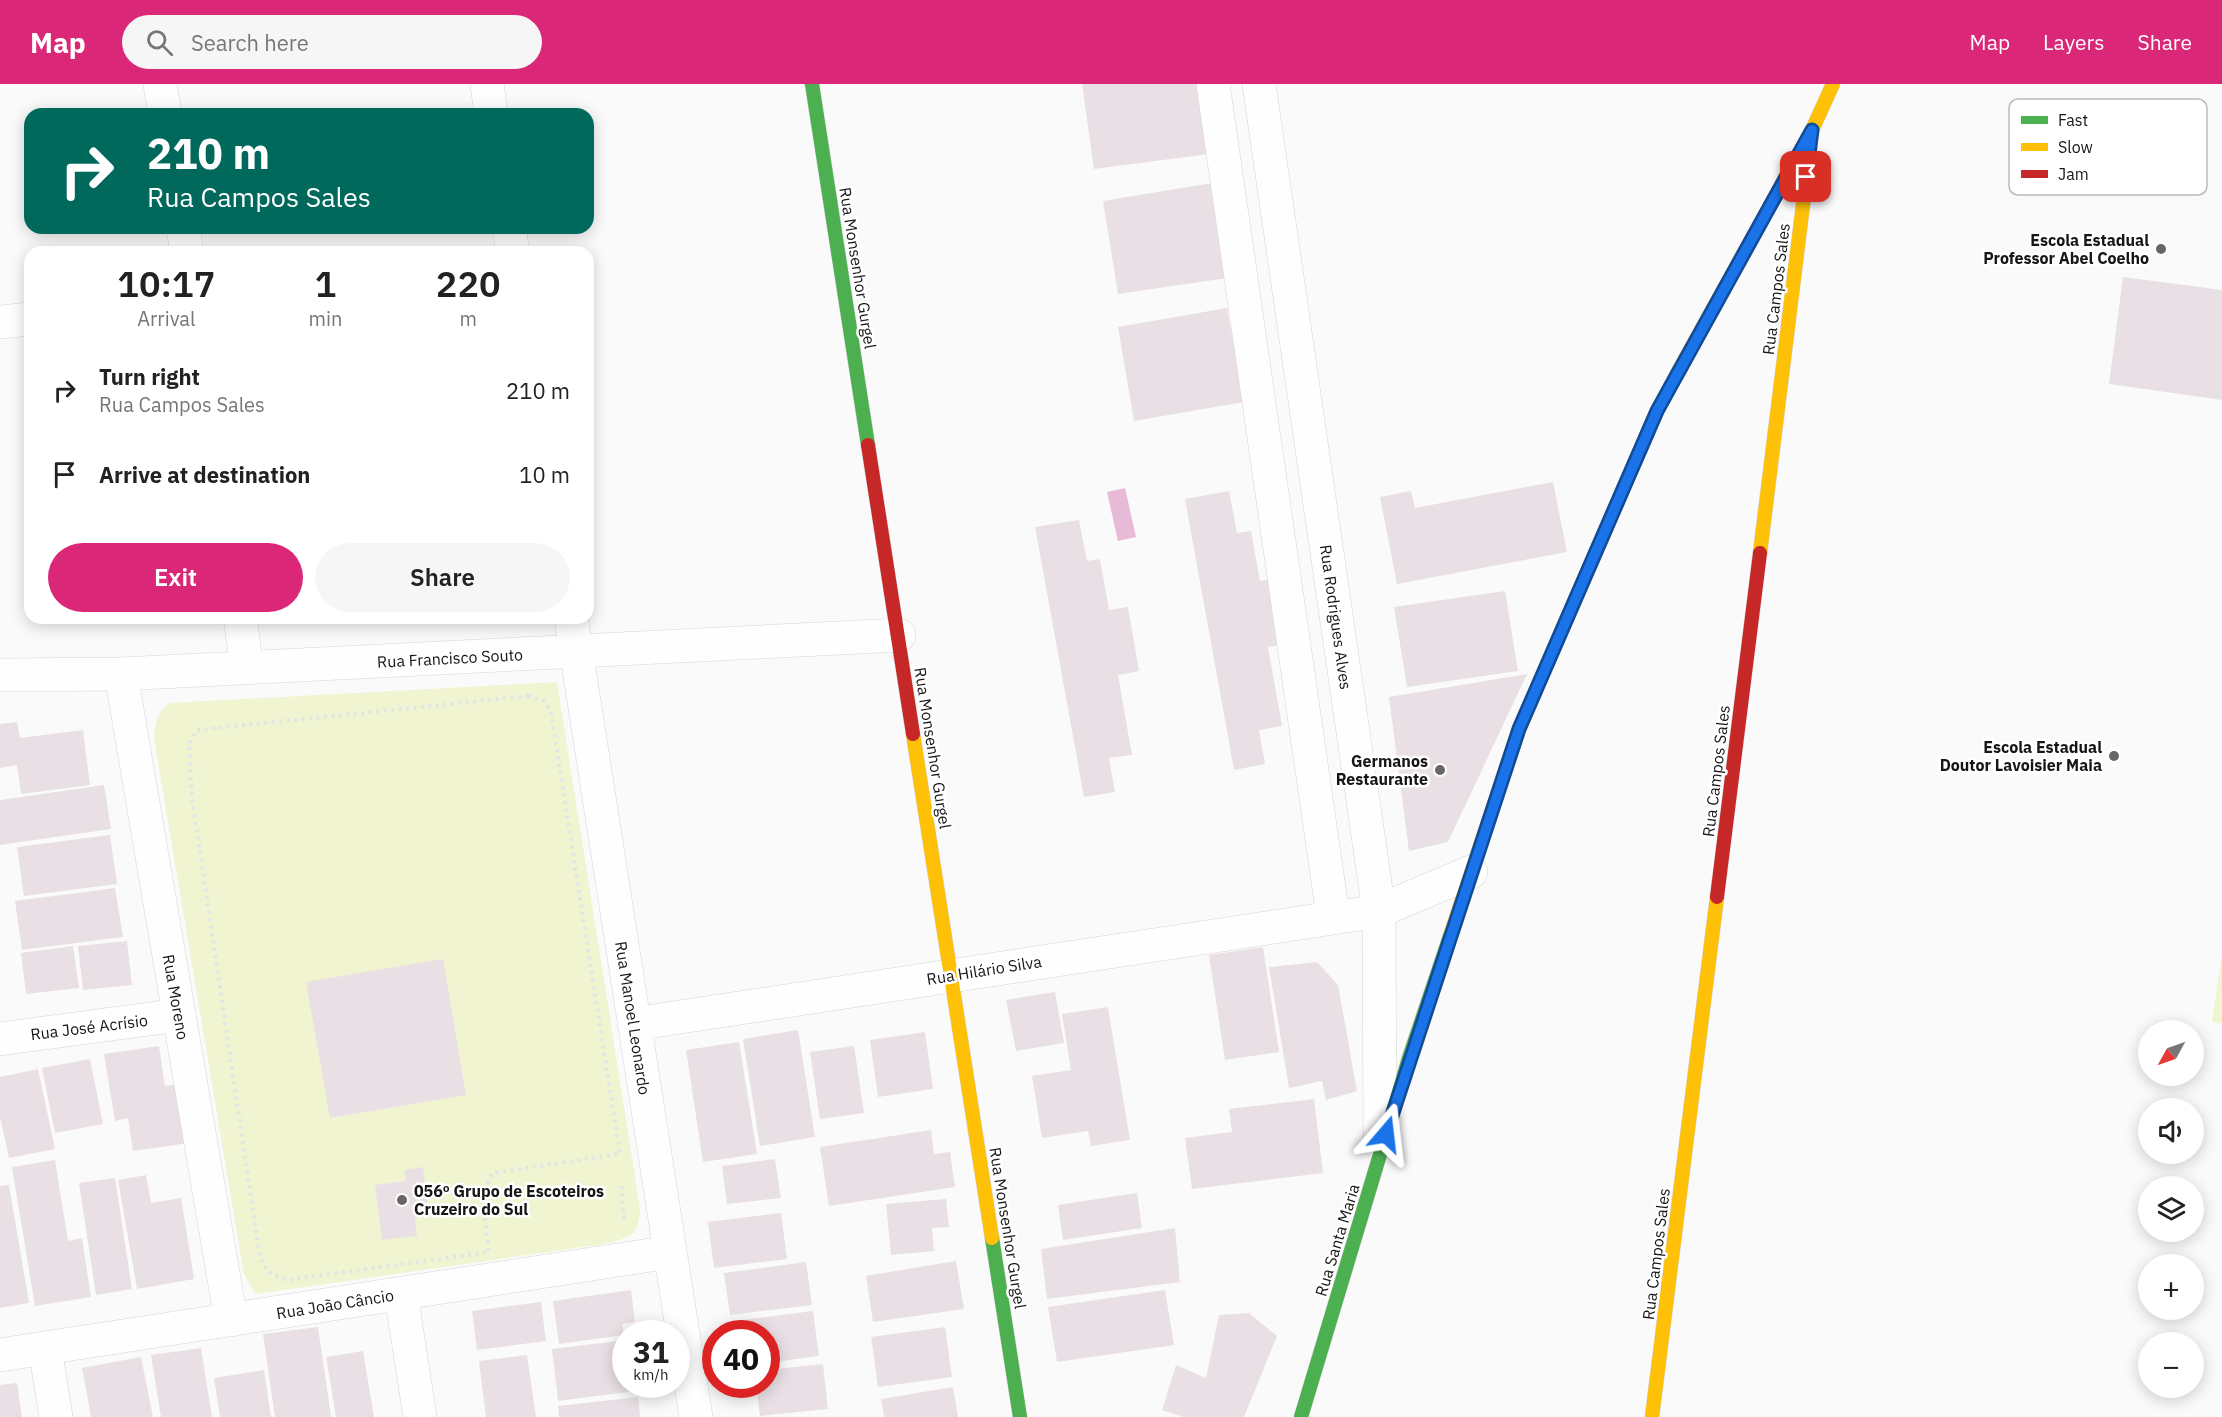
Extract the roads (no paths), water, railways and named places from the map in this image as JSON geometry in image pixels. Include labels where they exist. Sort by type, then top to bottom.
[{"type":"street","points":[[160,84],[164,108]]},
{"type":"street","points":[[487,84],[490,108]]},
{"type":"street","name":"Rua Monsenhor Gurgel","points":[[812,84],[953,975],[1020,1417]]},
{"type":"street","points":[[1213,84],[1333,916]]},
{"type":"street","name":"Rua Rodrigues Alves","points":[[1259,84],[1379,911],[1380,1154]]},
{"type":"street","name":"Rua Santa Maria","points":[[1301,1417],[1380,1154],[1519,729],[1657,411],[1812,130],[1833,84]]},
{"type":"street","name":"Rua Campos Sales","points":[[1652,1417],[1812,130]]},
{"type":"street","points":[[0,322],[24,320]]},
{"type":"street","points":[[241,624],[247,667]]},
{"type":"street","name":"Rua Manoel Leonardo","points":[[572,624],[696,1417]]},
{"type":"street","name":"Rua Francisco Souto","points":[[0,675],[121,674],[899,635]]},
{"type":"street","name":"Rua Moreno","points":[[121,674],[231,1320]]},
{"type":"street","name":"Rua Hilário Silva","points":[[634,1024],[1333,916],[1379,911],[1471,872]]},
{"type":"street","name":"Rua José Acrísio","points":[[0,1039],[179,1015]]},
{"type":"street","name":"Rua João Câncio","points":[[0,1355],[670,1252]]},
{"type":"street","points":[[401,1294],[420,1417]]},
{"type":"street","points":[[45,1348],[56,1417]]},
{"type":"place","name":"Escola Estadual Professor Abel Coelho","points":[[2161,249]]},
{"type":"place","name":"Escola Estadual Doutor Lavoisier Maia","points":[[2114,756]]},
{"type":"place","name":"Germanos Restaurante","points":[[1440,770]]},
{"type":"place","name":"056º Grupo de Escoteiros Cruzeiro do Sul","points":[[402,1200]]}]
